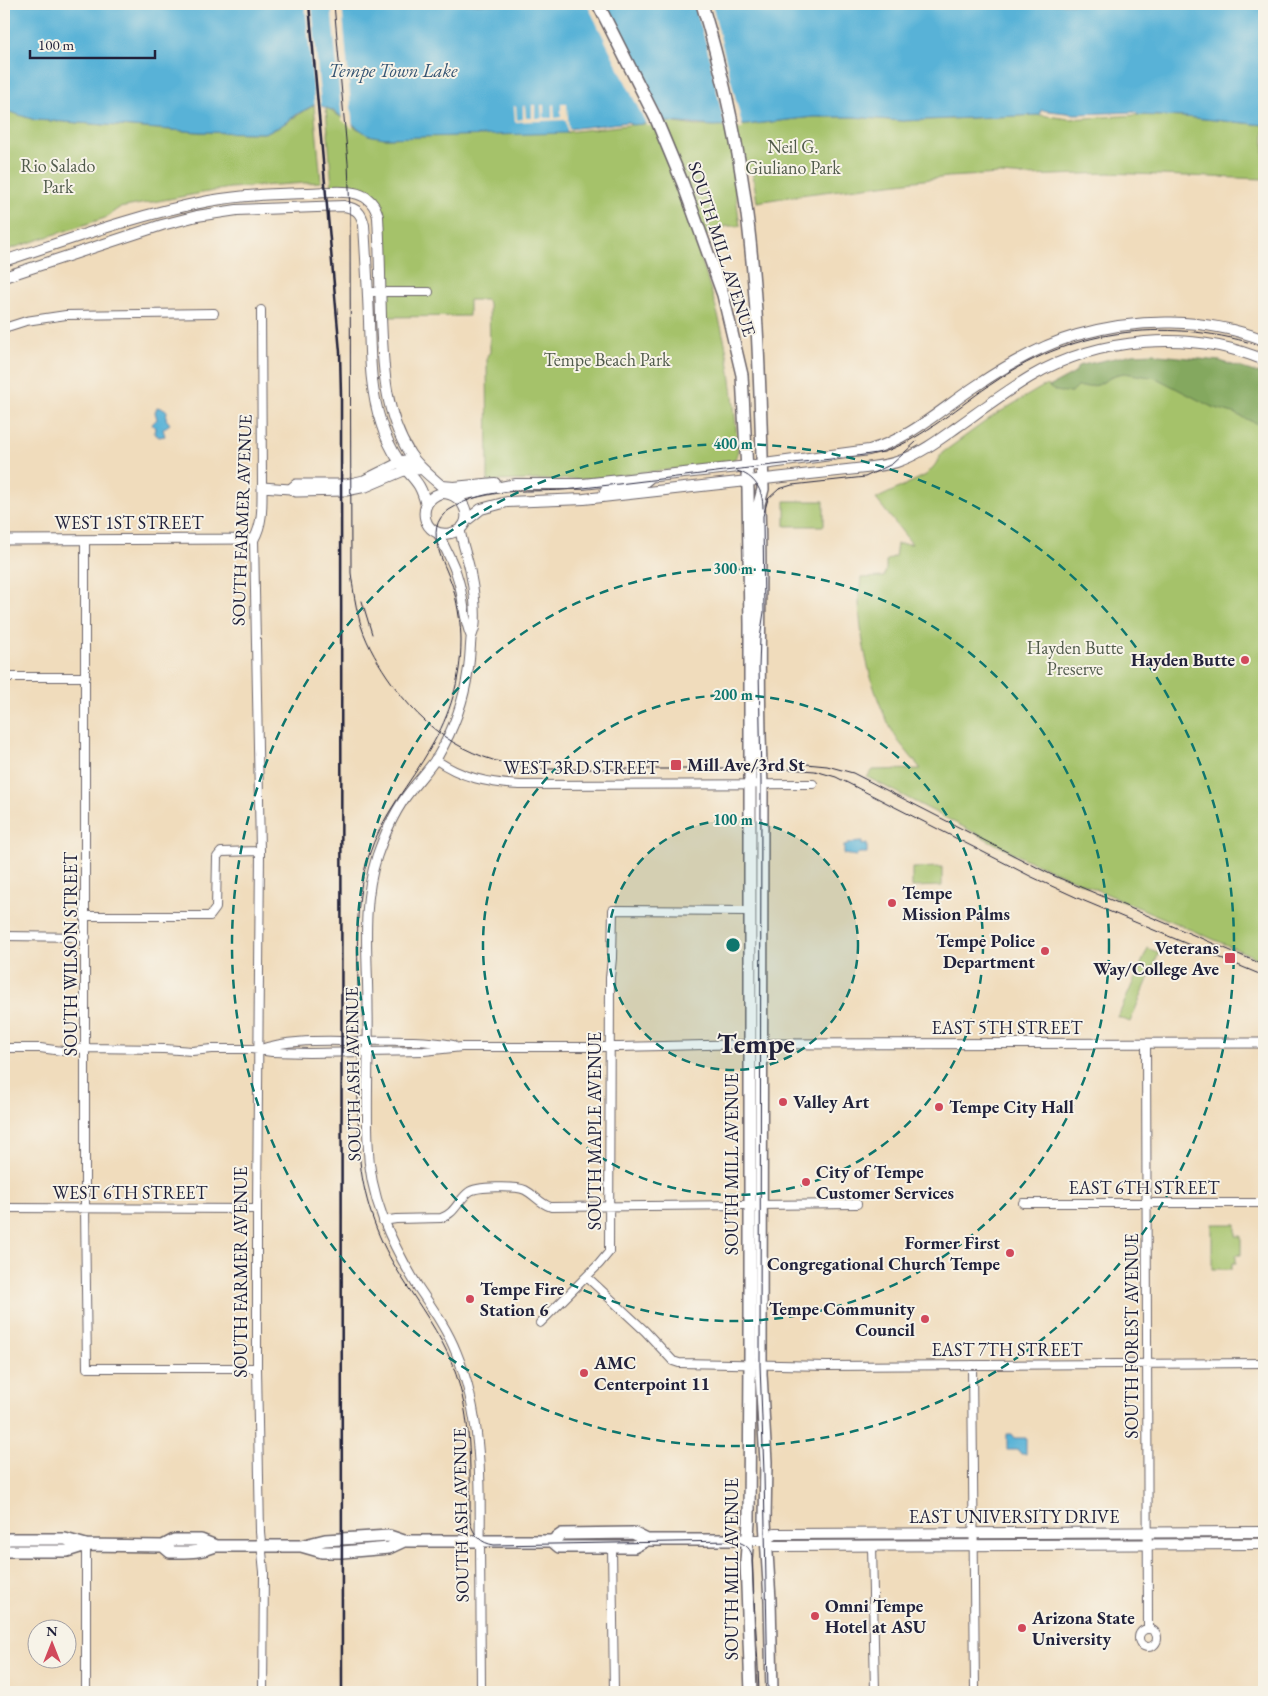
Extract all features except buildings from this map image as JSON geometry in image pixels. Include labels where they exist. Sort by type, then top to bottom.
[{"type":"main road","name":"SOUTH MILL AVENUE","points":[[598,4],[656,119],[683,184],[729,317],[742,375],[748,466],[762,939],[762,1044],[756,1206],[756,1365],[746,1561],[751,1692]]},
{"type":"main road","name":"SOUTH MILL AVENUE","points":[[702,4],[729,106],[744,186],[751,246],[759,363],[763,489],[760,504],[760,746],[756,783],[749,911],[749,1044],[756,1206]]},
{"type":"main road","points":[[4,261],[150,215],[210,201],[256,196],[360,193],[369,199],[376,210],[384,376],[389,403],[411,456],[426,474],[463,503],[466,520]]},
{"type":"main road","points":[[4,277],[162,225],[196,216],[263,208],[344,206],[355,208],[363,220],[373,393],[377,411],[385,436],[403,466],[421,487],[426,506]]},
{"type":"main road","points":[[442,486],[454,487],[500,482],[516,484],[583,484],[748,466],[869,450],[895,441],[1016,361],[1076,335],[1109,328],[1156,323],[1194,324],[1222,328],[1264,340]]},
{"type":"main road","points":[[516,484],[453,495],[441,493],[436,495],[428,501],[424,512],[427,524],[438,533],[450,533],[460,530],[466,520],[481,509],[498,503],[560,501],[865,468],[900,461],[929,447],[993,402],[1044,370],[1081,355],[1127,344],[1146,342],[1191,343],[1214,346],[1263,360]]},
{"type":"main road","points":[[602,496],[606,489],[641,485],[652,476]]},
{"type":"main road","points":[[749,911],[756,915],[756,932],[762,939]]},
{"type":"main road","name":"SOUTH MILL AVENUE","points":[[756,1365],[766,1462],[766,1540],[770,1600],[772,1692]]},
{"type":"main road","name":"EAST UNIVERSITY DRIVE","points":[[748,1540],[766,1540],[775,1534],[1264,1532]]},
{"type":"main road","points":[[4,1541],[9,1539],[65,1539],[86,1545],[163,1546],[174,1540],[201,1540],[216,1546],[301,1546],[322,1552],[342,1552],[389,1548],[404,1541],[552,1541],[562,1534],[633,1533],[647,1540],[748,1540]]},
{"type":"main road","points":[[552,1541],[559,1547],[634,1547],[647,1540]]},
{"type":"main road","name":"EAST UNIVERSITY DRIVE","points":[[766,1540],[775,1546],[1264,1544]]},
{"type":"main road","points":[[4,1550],[68,1551],[86,1545]]},
{"type":"street","points":[[368,292],[429,292]]},
{"type":"street","name":"SOUTH FARMER AVENUE","points":[[261,310],[261,521],[259,531],[254,539],[260,851],[257,1368],[260,1532],[264,1572],[263,1692]]},
{"type":"street","points":[[4,328],[26,321],[66,315],[214,313]]},
{"type":"street","points":[[262,487],[290,488],[296,492],[350,490],[366,487],[403,466],[404,460],[409,461],[421,473],[426,474]]},
{"type":"street","name":"SOUTH ASH AVENUE","points":[[460,530],[462,546],[472,578],[475,627],[471,636],[468,672],[463,698],[450,734],[435,759],[404,799],[392,820],[377,857],[371,881],[366,925],[369,1166],[383,1221],[398,1254],[455,1348],[466,1378],[475,1415],[478,1438],[481,1692]]},
{"type":"street","name":"SOUTH ASH AVENUE","points":[[438,533],[459,580],[467,627],[471,636]]},
{"type":"street","name":"WEST 1ST STREET","points":[[4,540],[254,539]]},
{"type":"street","name":"SOUTH WILSON STREET","points":[[85,540],[85,1048],[88,1368],[257,1368]]},
{"type":"street","points":[[4,677],[86,677]]},
{"type":"street","name":"WEST 3RD STREET","points":[[435,759],[456,772],[496,784],[813,784]]},
{"type":"street","points":[[86,916],[210,916],[216,908],[217,857],[221,852],[260,851]]},
{"type":"street","name":"SOUTH MAPLE AVENUE","points":[[540,1323],[587,1277],[609,1252],[610,978],[613,910],[749,911]]},
{"type":"street","points":[[4,936],[86,937]]},
{"type":"street","points":[[259,1050],[272,1045],[325,1041],[444,1044],[462,1047]]},
{"type":"street","name":"SOUTH FOREST AVENUE","points":[[1146,1043],[1148,1629]]},
{"type":"street","name":"EAST 5TH STREET","points":[[749,1044],[1264,1043]]},
{"type":"street","points":[[4,1048],[62,1046],[164,1049],[192,1046],[212,1049],[309,1054],[462,1047],[610,1047],[749,1044]]},
{"type":"street","points":[[383,1221],[442,1218],[450,1214],[466,1194],[476,1188],[519,1188],[529,1192],[543,1204],[551,1207],[857,1204]]},
{"type":"street","name":"EAST 6TH STREET","points":[[1023,1204],[1264,1202]]},
{"type":"street","name":"WEST 6TH STREET","points":[[4,1208],[257,1209]]},
{"type":"street","name":"EAST 7TH STREET","points":[[587,1277],[674,1361],[679,1363],[972,1365],[1264,1363]]},
{"type":"street","points":[[972,1365],[975,1692]]},
{"type":"street","points":[[86,1545],[86,1692]]},
{"type":"street","points":[[872,1545],[875,1692]]},
{"type":"street","points":[[612,1547],[614,1692]]},
{"type":"green space","name":"Rio Salado Park","points":[[314,105],[321,182],[230,188],[119,208],[105,218],[4,251],[4,110],[35,120],[199,132],[264,133],[279,127]]},
{"type":"green space","name":"Tempe Beach Park","points":[[326,107],[358,129],[384,138],[567,132],[654,122],[695,126],[746,125],[813,117],[854,117],[902,121],[1040,115],[1069,119],[1138,115],[1185,117],[1264,125],[1264,179],[1108,173],[1028,176],[1000,174],[948,177],[757,202],[752,169],[733,173],[740,226],[727,226],[695,240],[715,304],[727,356],[738,450],[734,459],[730,463],[586,479],[488,481],[487,356],[490,352],[489,303],[486,300],[469,300],[469,316],[385,317],[380,207],[376,200],[366,192],[353,188],[332,188]]},
{"type":"green space","points":[[1154,353],[1220,361],[1264,375],[1264,427],[1233,413],[1212,407],[1156,378],[1124,373],[1115,375],[1098,385],[1077,387],[1072,392],[1057,391],[1049,387],[1075,373],[1078,366],[1133,354]]},
{"type":"green space","name":"Hayden Butte Preserve","points":[[1089,368],[1264,381],[1264,961],[1025,859],[867,777],[873,770],[921,769],[899,742],[882,710],[870,674],[862,637],[859,598],[861,578],[884,577],[886,561],[895,556],[897,544],[912,544],[876,499],[926,475],[942,453],[993,416],[1042,387],[1048,385],[1050,388]]},
{"type":"green space","points":[[785,501],[824,501],[824,526],[785,526]]},
{"type":"green space","points":[[942,867],[942,886],[912,887],[912,868]]},
{"type":"green space","points":[[1148,948],[1159,953],[1130,1022],[1118,1017]]},
{"type":"green space","points":[[1212,1224],[1236,1224],[1236,1236],[1241,1236],[1241,1255],[1236,1255],[1236,1263],[1232,1263],[1232,1269],[1212,1269]]},
{"type":"water","name":"Tempe Town Lake","points":[[4,4],[1264,4],[1264,125],[1185,117],[1138,115],[1135,112],[1075,114],[1041,110],[1040,115],[902,121],[854,117],[813,117],[746,125],[714,126],[669,122],[631,125],[629,122],[567,129],[567,133],[384,138],[368,135],[332,110],[319,105],[314,105],[279,127],[264,133],[199,132],[35,120],[4,110]]},
{"type":"water","points":[[157,407],[167,411],[166,419],[170,424],[163,429],[165,436],[159,437],[154,433],[155,428],[152,424],[157,419],[155,412]]},
{"type":"water","points":[[862,842],[862,845],[867,844],[867,853],[859,853],[856,856],[844,854],[844,846],[848,845],[848,843]]},
{"type":"water","points":[[1007,1434],[1012,1434],[1015,1438],[1026,1438],[1026,1454],[1021,1454],[1018,1450],[1007,1450]]},
{"type":"pier","points":[[305,4],[312,4],[321,107],[315,108]]},
{"type":"pier","points":[[331,4],[342,4],[353,129],[342,120]]},
{"type":"pier","points":[[587,4],[606,4],[665,124],[647,126]]},
{"type":"pier","points":[[694,4],[712,4],[743,128],[725,128],[706,43]]},
{"type":"pier","points":[[554,104],[555,118],[561,117],[561,104],[567,104],[569,131],[567,131],[566,120],[515,122],[514,106],[516,106],[517,120],[523,119],[523,106],[525,106],[526,118],[532,118],[532,105],[535,105],[535,118],[542,118],[541,105],[544,105],[544,118],[552,118],[552,105]]},
{"type":"tram line","points":[[334,4],[348,163],[350,214],[351,573],[361,626],[367,641],[387,676],[418,714],[435,730],[473,753],[495,761],[518,766],[543,769],[787,769],[815,771],[836,777],[1032,877],[1082,900],[1264,976]]},
{"type":"tram line","points":[[759,1692],[752,1556],[747,1547],[739,1542],[494,1545],[485,1543],[476,1535],[470,1522],[470,1458],[466,1416],[456,1375],[436,1331],[386,1250],[374,1222],[365,1193],[359,1148],[357,941],[359,907],[364,874],[374,842],[388,814],[438,735],[449,709],[459,669],[460,622],[451,581],[438,549],[437,527],[441,518],[449,510],[480,496],[495,493],[574,489],[884,452],[899,446],[928,429],[996,381],[1027,363],[1059,349],[1092,339],[1126,332],[1160,330],[1195,332],[1230,338],[1264,347]]},
{"type":"tram line","points":[[768,1692],[760,1365],[761,783],[759,668],[760,638],[764,612],[763,516],[768,499],[779,489],[792,485],[865,477],[892,464],[916,442]]},
{"type":"tram line","points":[[737,471],[749,476],[757,485],[763,501],[763,508]]},
{"type":"tram line","points":[[362,601],[372,634]]},
{"type":"tram line","points":[[806,764],[827,766],[853,773],[1050,874],[1264,965]]},
{"type":"railway","points":[[309,4],[340,352],[341,396],[342,1692]]},
{"type":"place","name":"Hayden Butte","points":[[1245,660]]},
{"type":"place","name":"Mill Ave/3rd St","points":[[676,765]]},
{"type":"place","name":"Tempe Mission Palms","points":[[892,903]]},
{"type":"place","name":"Tempe Police Department","points":[[1045,951]]},
{"type":"place","name":"Veterans Way/College Ave","points":[[1230,958]]},
{"type":"place","name":"Valley Art","points":[[783,1102]]},
{"type":"place","name":"Tempe City Hall","points":[[939,1107]]},
{"type":"place","name":"City of Tempe Customer Services","points":[[806,1182]]},
{"type":"place","name":"Former First Congregational Church Tempe","points":[[1010,1253]]},
{"type":"place","name":"Tempe Fire Station 6","points":[[470,1299]]},
{"type":"place","name":"Tempe Community Council","points":[[925,1319]]},
{"type":"place","name":"AMC Centerpoint 11","points":[[584,1373]]},
{"type":"place","name":"Omni Tempe Hotel at ASU","points":[[815,1616]]},
{"type":"place","name":"Arizona State University","points":[[1022,1628]]},
{"type":"district","name":"Tempe","points":[[756,1043]]},
{"type":"park label","name":"Neil G. Giuliano Park","points":[[793,157]]}]
